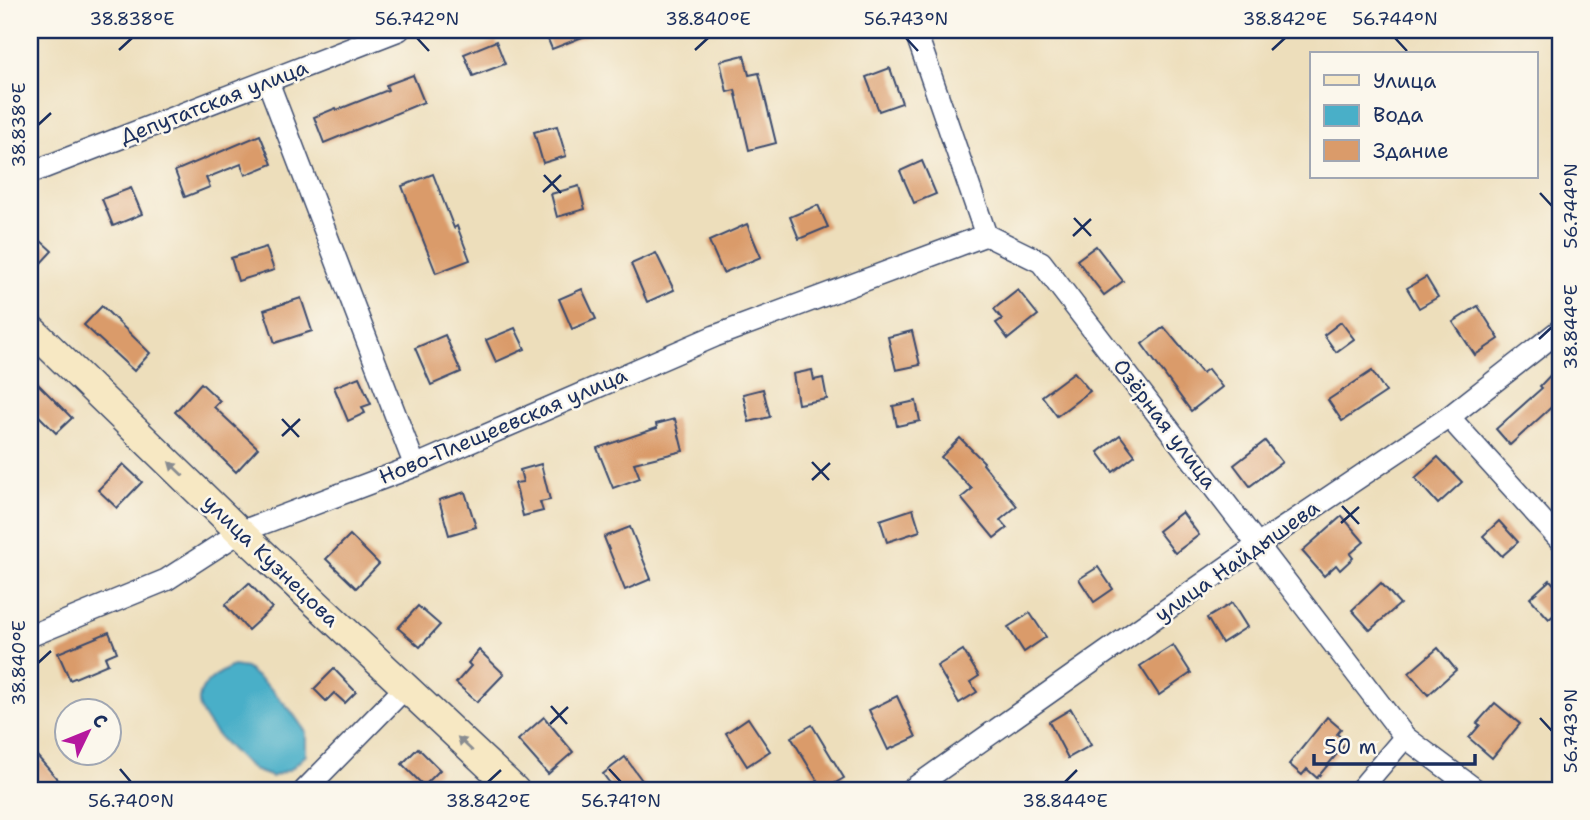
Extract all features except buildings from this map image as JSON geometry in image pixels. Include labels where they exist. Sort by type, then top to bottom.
[{"type":"street","name":"Депутатская улица","points":[[30,173],[398,30]]},
{"type":"street","points":[[915,30],[986,235]]},
{"type":"street","points":[[268,82],[415,466]]},
{"type":"street","name":"Ново-Плещеевская улица","points":[[30,636],[166,580],[240,532],[415,466],[715,336],[986,235]]},
{"type":"street","name":"Озёрная улица","points":[[986,235],[1041,262],[1405,737],[1476,790]]},
{"type":"street","name":"улица Кузнецова","points":[[30,328],[240,532],[515,790]]},
{"type":"street","name":"улица Найдышева","points":[[911,790],[1258,545],[1449,417],[1560,330]]},
{"type":"street","points":[[1449,417],[1560,540]]},
{"type":"street","points":[[305,790],[405,688]]},
{"type":"street","points":[[1360,790],[1405,737]]},
{"type":"water","points":[[233,666],[246,668],[270,688],[306,732],[306,755],[291,769],[272,777],[256,771],[230,749],[204,717],[200,707],[200,693],[212,679]]}]
